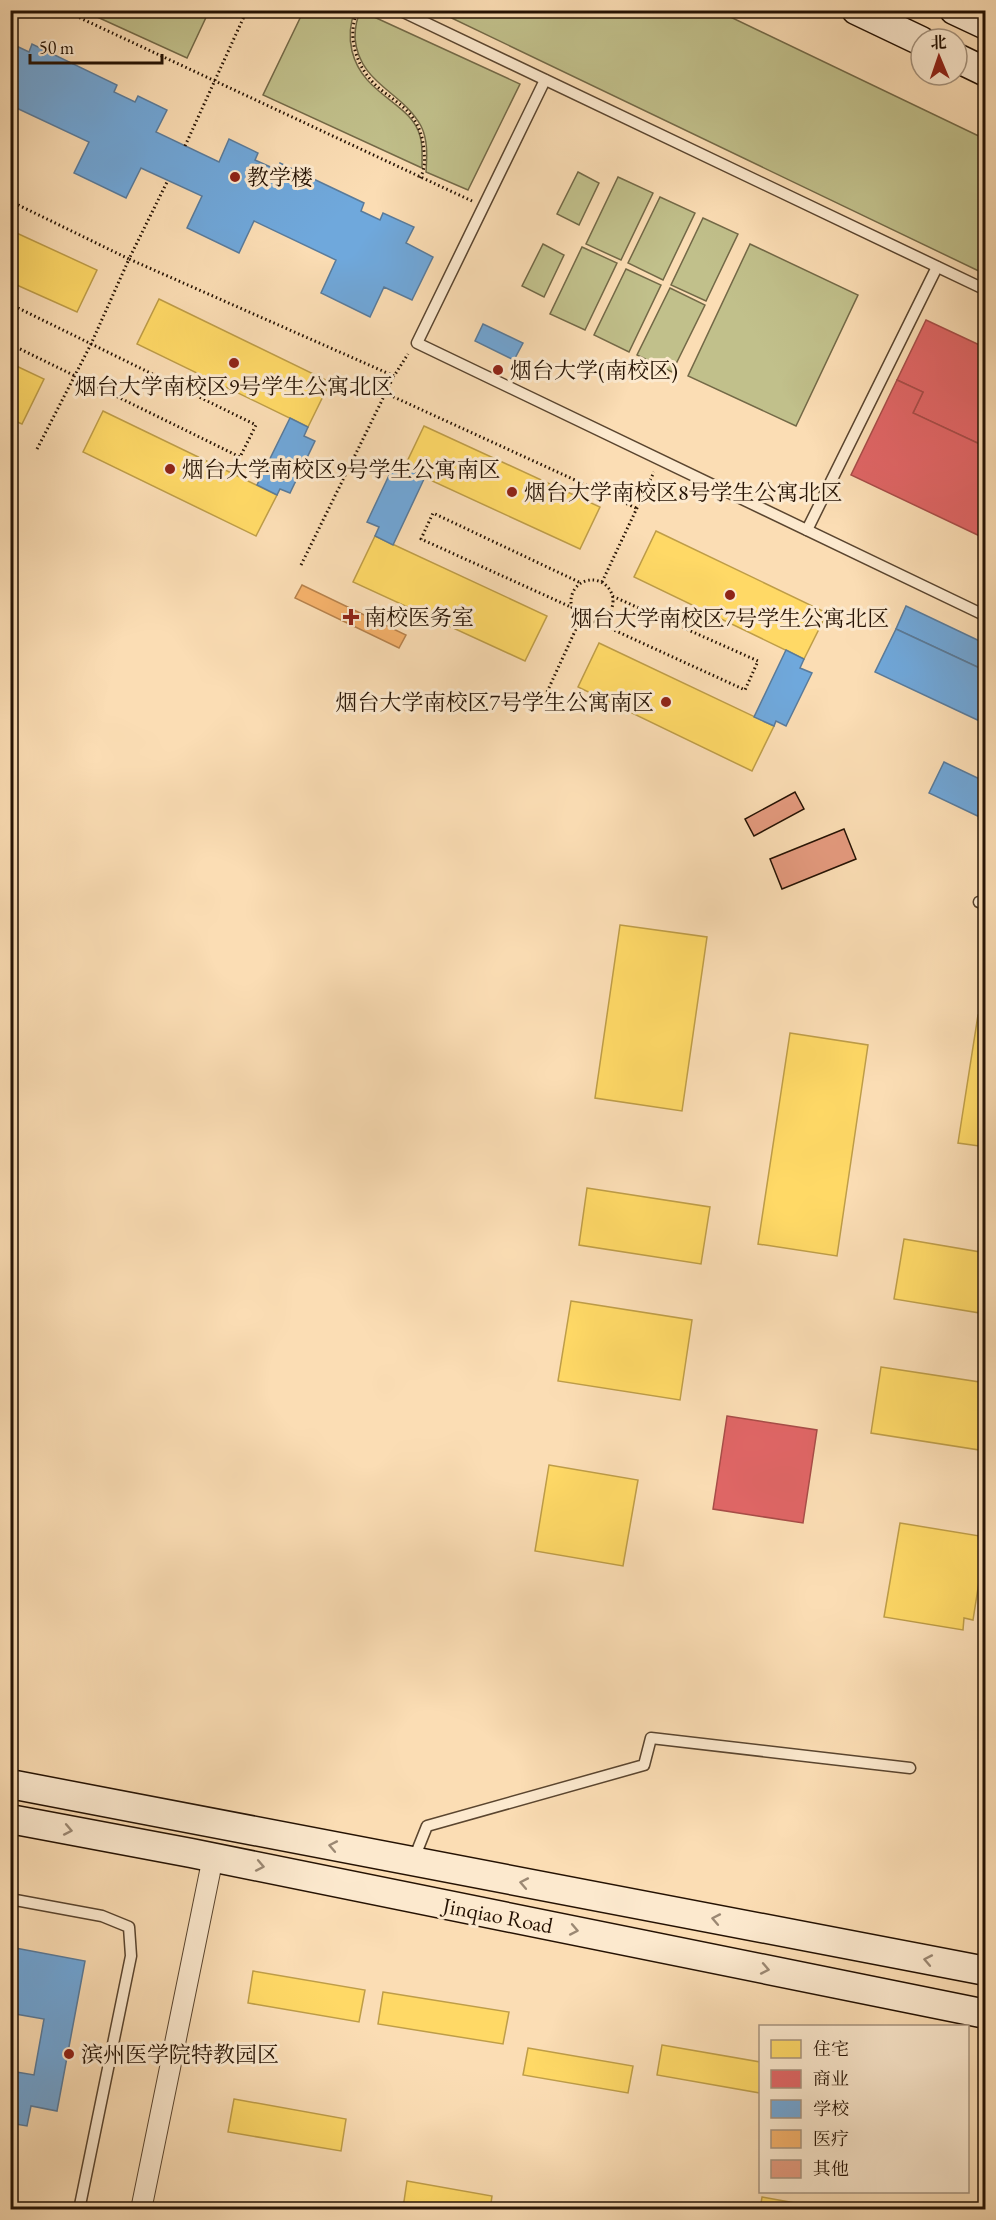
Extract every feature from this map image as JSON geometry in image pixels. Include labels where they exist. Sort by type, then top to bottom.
[{"type":"street","points":[[856,10],[909,35]]},
{"type":"street","points":[[954,10],[986,25]]},
{"type":"street","points":[[969,64],[986,72]]},
{"type":"street","name":"Jinqiao Road","points":[[10,1784],[986,1971]]},
{"type":"street","name":"Jinqiao Road","points":[[10,1819],[213,1857],[986,2014]]},
{"type":"street","points":[[141,2210],[213,1857]]},
{"type":"lane","points":[[399,10],[986,290]]},
{"type":"lane","points":[[545,80],[417,342],[986,616]]},
{"type":"lane","points":[[807,530],[937,267]]},
{"type":"lane","points":[[413,1862],[427,1826],[644,1765],[651,1738],[910,1768]]},
{"type":"lane","points":[[10,1899],[102,1916],[129,1927],[131,1956],[79,2210]]},
{"type":"path","points":[[63,10],[483,206]]},
{"type":"path","points":[[184,146],[248,10]]},
{"type":"path","points":[[358,10],[353,37],[361,68],[379,89],[410,113],[422,134],[425,156],[424,171],[420,178]]},
{"type":"path","points":[[37,449],[73,375],[91,344],[168,180]]},
{"type":"path","points":[[10,201],[129,259],[394,375]]},
{"type":"path","points":[[10,304],[256,425],[240,457],[10,344]]},
{"type":"path","points":[[301,565],[394,375],[417,342]]},
{"type":"path","points":[[385,393],[636,508]]},
{"type":"path","points":[[602,582],[660,459]]},
{"type":"path","points":[[582,583],[433,513],[421,539],[573,608],[581,618],[594,621],[745,690],[758,661],[612,596]]},
{"type":"path","points":[[573,608],[574,589],[582,583],[594,580],[602,582],[608,586],[612,596],[612,608],[607,615],[594,621]]},
{"type":"path","points":[[547,692],[581,618]]},
{"type":"shaded area","points":[[304,10],[355,11],[350,41],[358,66],[376,89],[415,124],[421,140],[422,168],[263,95]]},
{"type":"shaded area","points":[[84,11],[209,11],[187,58]]},
{"type":"shaded area","points":[[361,11],[520,84],[468,190],[426,172],[426,142],[421,126],[413,114],[373,77],[358,54],[355,31]]},
{"type":"shaded area","points":[[437,11],[718,11],[985,139],[985,274]]},
{"type":"shaded area","points":[[578,172],[599,183],[579,225],[557,214]]},
{"type":"shaded area","points":[[618,177],[653,193],[621,260],[586,244]]},
{"type":"shaded area","points":[[660,197],[695,213],[663,280],[628,263]]},
{"type":"shaded area","points":[[703,218],[738,234],[706,301],[671,285]]},
{"type":"shaded area","points":[[543,244],[564,255],[544,297],[522,286]]},
{"type":"shaded area","points":[[750,244],[858,295],[796,426],[688,376]]},
{"type":"shaded area","points":[[582,247],[617,263],[585,330],[550,314]]},
{"type":"shaded area","points":[[626,269],[661,285],[629,352],[594,335]]},
{"type":"shaded area","points":[[670,288],[705,305],[672,372],[637,355]]},
{"type":"building: 住宅","points":[[10,230],[97,270],[77,312],[10,282]]},
{"type":"building: 住宅","name":"烟台大学南校区9号学生公寓北区","points":[[159,299],[330,382],[308,427],[137,344]]},
{"type":"building: 住宅","points":[[10,363],[44,379],[22,424],[10,419]]},
{"type":"building: 住宅","name":"烟台大学南校区9号学生公寓南区","points":[[103,411],[277,495],[256,536],[83,452]]},
{"type":"building: 住宅","name":"烟台大学南校区8号学生公寓北区","points":[[424,426],[600,507],[580,549],[404,468]]},
{"type":"building: 住宅","name":"烟台大学南校区7号学生公寓北区","points":[[656,531],[827,613],[804,659],[634,577]]},
{"type":"building: 住宅","points":[[375,536],[547,616],[525,661],[353,582]]},
{"type":"building: 住宅","name":"烟台大学南校区7号学生公寓南区","points":[[599,643],[774,726],[752,771],[578,687]]},
{"type":"building: 住宅","points":[[620,925],[707,937],[682,1111],[595,1098]]},
{"type":"building: 住宅","points":[[978,1015],[986,1016],[986,1147],[958,1143]]},
{"type":"building: 住宅","points":[[790,1033],[868,1045],[837,1256],[758,1244]]},
{"type":"building: 住宅","points":[[587,1188],[710,1207],[701,1264],[579,1245]]},
{"type":"building: 住宅","points":[[904,1239],[986,1253],[986,1314],[894,1299]]},
{"type":"building: 住宅","points":[[571,1301],[692,1320],[680,1400],[558,1381]]},
{"type":"building: 住宅","points":[[881,1367],[986,1383],[986,1451],[871,1433]]},
{"type":"building: 住宅","points":[[549,1465],[638,1480],[623,1566],[535,1551]]},
{"type":"building: 住宅","points":[[900,1523],[986,1537],[973,1620],[964,1618],[963,1630],[884,1617]]},
{"type":"building: 住宅","points":[[253,1971],[365,1990],[359,2022],[248,2003]]},
{"type":"building: 住宅","points":[[383,1992],[509,2012],[503,2044],[378,2024]]},
{"type":"building: 住宅","points":[[662,2045],[759,2062],[759,2093],[657,2075]]},
{"type":"building: 住宅","points":[[528,2048],[633,2066],[628,2093],[523,2075]]},
{"type":"building: 住宅","points":[[234,2099],[346,2119],[341,2151],[228,2132]]},
{"type":"building: 住宅","points":[[407,2181],[492,2196],[490,2210],[403,2208]]},
{"type":"building: 住宅","points":[[762,2197],[834,2210],[760,2210]]},
{"type":"building: 商业","points":[[926,320],[986,348],[986,447],[913,413],[923,392],[897,380]]},
{"type":"building: 商业","points":[[897,380],[923,392],[913,413],[986,447],[984,538],[851,475]]},
{"type":"building: 商业","points":[[727,1416],[817,1430],[803,1523],[713,1509]]},
{"type":"building: 学校","name":"教学楼","points":[[10,43],[29,52],[32,44],[117,85],[114,92],[135,102],[138,96],[167,110],[156,132],[219,162],[229,139],[258,153],[255,160],[277,170],[280,163],[364,203],[361,211],[380,220],[383,213],[414,227],[406,243],[433,257],[412,300],[384,287],[370,317],[321,293],[336,260],[254,221],[239,253],[187,228],[202,196],[141,168],[126,198],[74,173],[89,142],[10,105]]},
{"type":"building: 学校","points":[[483,324],[523,343],[514,360],[475,341]]},
{"type":"building: 学校","points":[[290,418],[308,427],[304,436],[315,441],[290,493],[280,489],[277,495],[257,485]]},
{"type":"building: 学校","points":[[404,468],[425,477],[393,545],[375,536],[379,527],[367,522],[392,469],[402,474]]},
{"type":"building: 学校","points":[[906,606],[986,644],[986,671],[896,629]]},
{"type":"building: 学校","points":[[896,629],[986,671],[986,724],[875,672]]},
{"type":"building: 学校","points":[[786,650],[804,659],[800,668],[812,673],[786,726],[776,721],[774,726],[754,717]]},
{"type":"building: 学校","points":[[944,762],[986,782],[986,820],[929,793]]},
{"type":"building: 学校","points":[[10,1947],[85,1961],[57,2111],[31,2106],[27,2126],[10,2123],[10,2071],[34,2075],[44,2019],[10,2013]]},
{"type":"building: 医疗","name":"南校医务室","points":[[302,585],[406,635],[399,648],[295,598]]},
{"type":"building: 其他","points":[[795,792],[804,809],[754,836],[745,819]]},
{"type":"building: 其他","points":[[844,829],[856,859],[782,889],[770,859]]},
{"type":"place","name":"教学楼","points":[[235,177]]},
{"type":"place","name":"烟台大学南校区9号学生公寓北区","points":[[234,363]]},
{"type":"place","name":"烟台大学(南校区)","points":[[498,370]]},
{"type":"place","name":"烟台大学南校区9号学生公寓南区","points":[[170,469]]},
{"type":"place","name":"烟台大学南校区8号学生公寓北区","points":[[512,492]]},
{"type":"place","name":"烟台大学南校区7号学生公寓北区","points":[[730,595]]},
{"type":"place","name":"南校医务室","points":[[351,617]]},
{"type":"place","name":"烟台大学南校区7号学生公寓南区","points":[[666,702]]},
{"type":"place","name":"滨州医学院特教园区","points":[[69,2054]]}]
